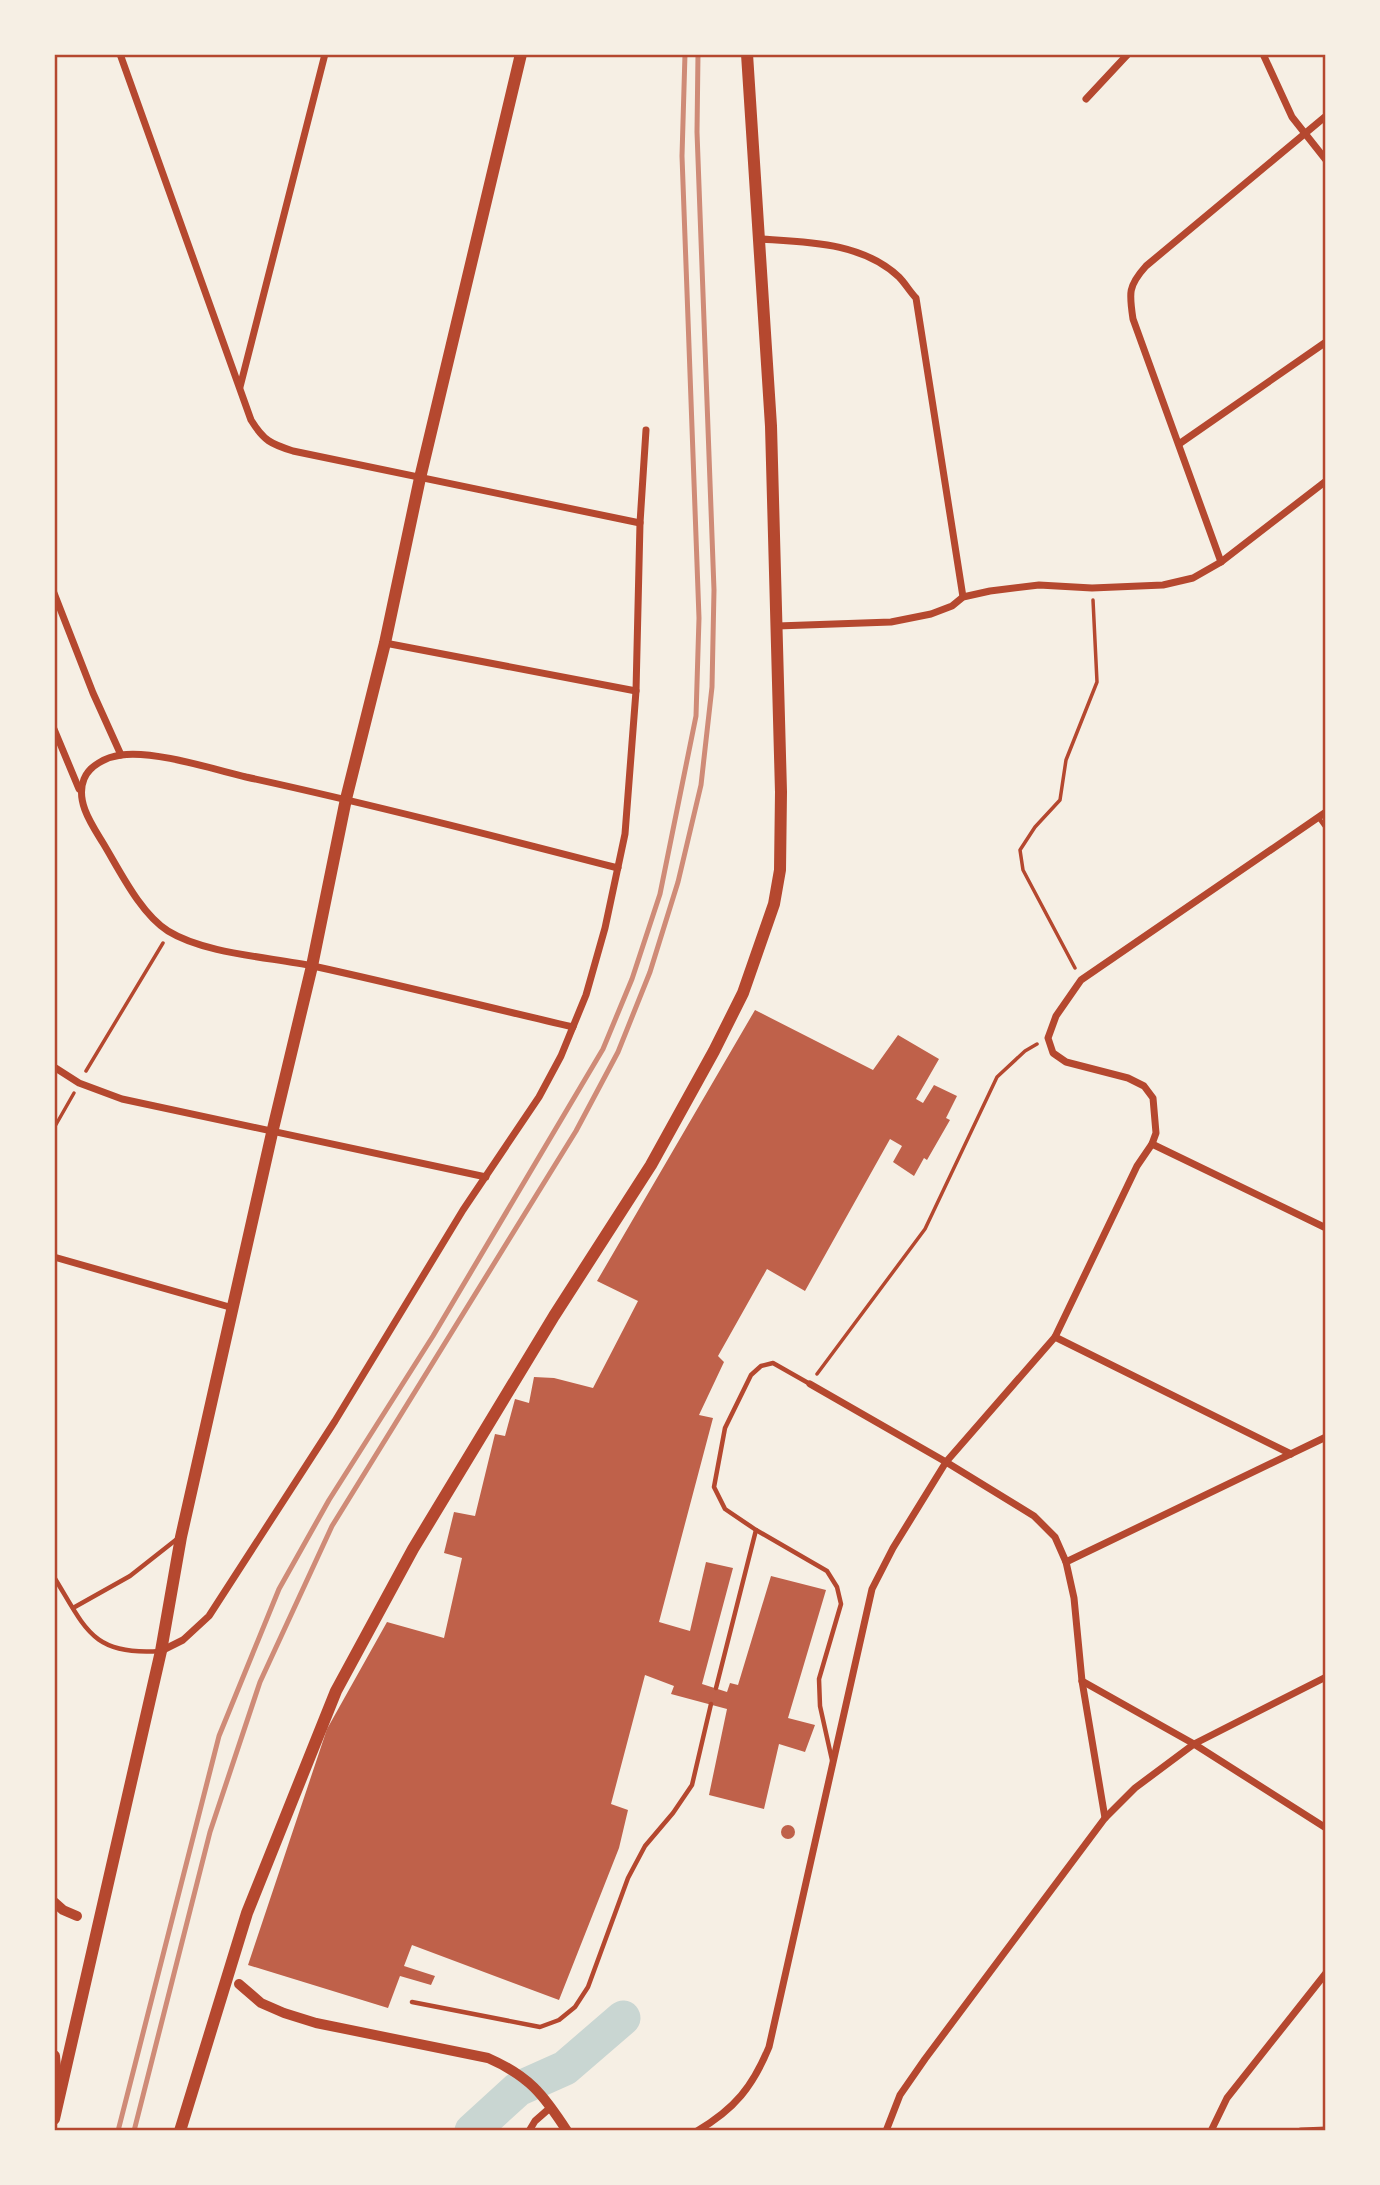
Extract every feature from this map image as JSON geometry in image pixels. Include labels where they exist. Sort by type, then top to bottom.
[{"type":"main road","points":[[56,2112],[161,1651],[181,1537],[312,966],[346,799],[385,643],[420,478],[521,54]]},
{"type":"main road","points":[[180,2131],[247,1913],[318,1732],[413,1549],[554,1316],[651,1165],[714,1051],[743,993],[774,904],[780,870],[781,792],[771,426],[747,54]]},
{"type":"main road","points":[[54,2056],[56,2112]]},
{"type":"street","points":[[120,54],[251,420],[271,444],[640,523]]},
{"type":"street","points":[[240,388],[325,54]]},
{"type":"street","points":[[1086,99],[1128,54]]},
{"type":"street","points":[[1262,54],[1292,117],[1326,160]]},
{"type":"street","points":[[1221,562],[1133,319],[1129,294],[1136,277],[1146,265],[1326,116]]},
{"type":"street","points":[[760,239],[820,243],[855,252],[879,262],[899,278],[916,299],[963,597]]},
{"type":"street","points":[[1179,444],[1326,342]]},
{"type":"street","points":[[161,1651],[183,1640],[209,1616],[551,1077],[586,995],[602,942],[625,834],[636,691],[640,523],[646,430]]},
{"type":"street","points":[[777,626],[891,621],[931,614],[952,606],[963,597],[1039,585],[1092,588],[1163,585],[1193,578],[1221,562],[1326,481]]},
{"type":"street","points":[[54,593],[93,693],[121,754]]},
{"type":"street","points":[[385,643],[636,691]]},
{"type":"street","points":[[54,729],[80,790],[88,818],[151,919],[169,932],[189,941],[244,954],[312,966],[573,1027]]},
{"type":"street","points":[[80,790],[86,774],[100,762],[121,754],[155,757],[346,799],[618,867]]},
{"type":"street","points":[[698,2131],[740,2099],[757,2076],[769,2047],[873,1589],[893,1548],[946,1462],[1055,1337],[1137,1166],[1156,1133],[1153,1098],[1144,1086],[1128,1078],[1066,1062],[1053,1053],[1048,1038],[1056,1016],[1081,980],[1326,812]]},
{"type":"street","points":[[54,1067],[79,1083],[122,1099],[486,1177]]},
{"type":"street","points":[[1152,1144],[1326,1228]]},
{"type":"street","points":[[54,1257],[233,1308]]},
{"type":"street","points":[[1055,1337],[1291,1454]]},
{"type":"street","points":[[810,1384],[1034,1516],[1055,1537],[1066,1562],[1074,1598],[1082,1681],[1105,1818]]},
{"type":"street","points":[[1066,1562],[1326,1437]]},
{"type":"street","points":[[886,2131],[900,2095],[925,2059],[1105,1818],[1135,1788],[1194,1744],[1326,1678]]},
{"type":"street","points":[[1082,1681],[1194,1744],[1326,1828]]},
{"type":"street","points":[[54,1902],[62,1910],[77,1916]]},
{"type":"street","points":[[1211,2131],[1227,2098],[1326,1973]]},
{"type":"street","points":[[239,1984],[261,2003],[316,2023],[488,2058],[525,2078],[548,2103],[567,2131]]},
{"type":"street","points":[[529,2131],[548,2103]]},
{"type":"street","points":[[1301,2131],[1326,2130]]},
{"type":"lane","points":[[1318,817],[1326,828]]},
{"type":"lane","points":[[810,1384],[773,1363],[761,1366],[751,1375],[725,1427],[714,1487],[725,1509],[827,1571],[837,1587],[841,1604],[819,1679],[820,1706],[833,1761]]},
{"type":"lane","points":[[716,1688],[756,1530]]},
{"type":"lane","points":[[73,1608],[131,1576],[181,1537]]},
{"type":"lane","points":[[54,1577],[94,1637],[110,1648],[136,1653],[161,1651]]},
{"type":"lane","points":[[412,2003],[540,2027],[559,2020],[575,2007],[588,1987],[633,1867],[645,1846],[692,1785],[711,1704]]},
{"type":"path","points":[[1081,980],[1023,870],[1020,850],[1035,827],[1060,800],[1066,760],[1097,682],[1092,588]]},
{"type":"path","points":[[54,1128],[169,932]]},
{"type":"path","points":[[810,1384],[925,1229],[997,1077],[1025,1051],[1048,1038]]},
{"type":"building","points":[[755,1010],[873,1070],[898,1035],[939,1059],[916,1099],[923,1103],[934,1085],[957,1096],[946,1118],[950,1120],[927,1160],[924,1158],[914,1176],[893,1162],[902,1146],[890,1139],[805,1291],[767,1269],[718,1356],[724,1362],[699,1415],[713,1418],[659,1622],[690,1631],[706,1562],[733,1568],[702,1684],[727,1692],[730,1683],[738,1685],[771,1576],[826,1590],[788,1718],[815,1725],[805,1752],[779,1744],[764,1809],[709,1795],[727,1709],[671,1694],[674,1686],[645,1675],[611,1804],[628,1810],[619,1848],[559,2000],[412,1945],[404,1966],[435,1976],[431,1985],[400,1976],[388,2008],[248,1965],[327,1729],[387,1622],[444,1638],[462,1558],[444,1553],[454,1512],[475,1516],[495,1434],[505,1436],[515,1399],[529,1403],[534,1377],[554,1378],[593,1388],[638,1301],[597,1281]]},
{"type":"building","points":[[785,1825],[791,1825],[795,1832],[791,1839],[785,1839],[781,1835],[781,1829]]},
{"type":"waterway","points":[[472,2131],[518,2089],[565,2068],[623,2018]]},
{"type":"railway","points":[[118,2131],[219,1736],[279,1589],[329,1500],[433,1336],[603,1049],[632,979],[660,894],[696,716],[699,618],[682,156],[685,54]]},
{"type":"railway","points":[[134,2131],[210,1832],[260,1682],[332,1526],[576,1131],[618,1052],[650,972],[678,882],[701,785],[712,687],[714,590],[697,132],[698,54]]}]
